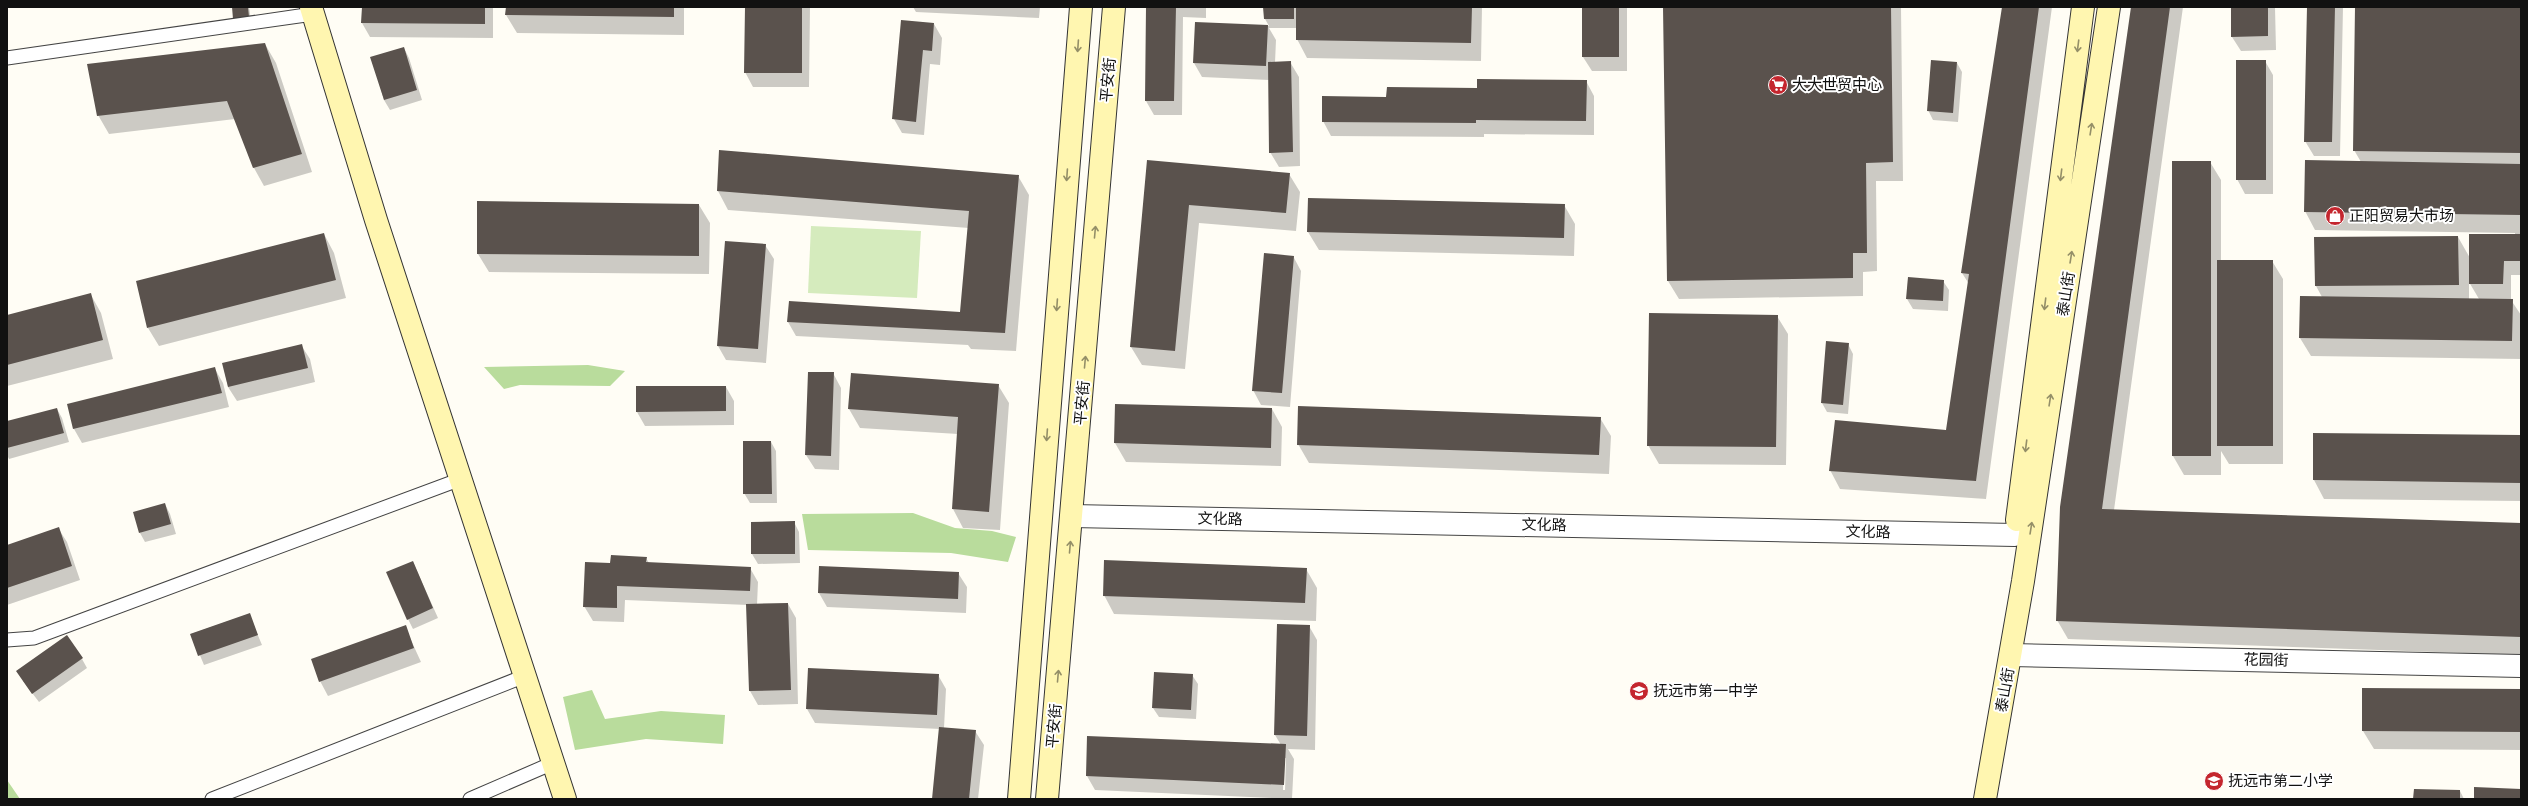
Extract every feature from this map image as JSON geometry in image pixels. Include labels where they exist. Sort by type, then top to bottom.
[{"type":"main road","name":"平安街","points":[[1019,799],[1081,7]]},
{"type":"main road","name":"平安街","points":[[1047,799],[1114,7]]},
{"type":"main road","name":"泰山街","points":[[2023,580],[2015,535],[2082,7]]},
{"type":"main road","name":"泰山街","points":[[1985,799],[2023,580],[2109,7]]},
{"type":"main road","points":[[312,10],[376,220],[565,799]]},
{"type":"street","name":"文化路","points":[[1072,516],[2015,535]]},
{"type":"street","name":"花园街","points":[[2011,655],[2521,666]]},
{"type":"lane","points":[[7,58],[312,10]]},
{"type":"lane","points":[[7,640],[34,638],[461,479]]},
{"type":"lane","points":[[212,799],[525,676]]},
{"type":"lane","points":[[470,799],[553,763]]},
{"type":"green space","points":[[811,226],[921,231],[917,298],[808,293]]},
{"type":"green space","points":[[588,365],[625,371],[610,386],[520,385],[504,389],[484,367]]},
{"type":"green space","points":[[913,513],[955,528],[992,531],[1016,537],[1008,562],[951,553],[808,550],[802,514]]},
{"type":"green space","points":[[592,690],[605,719],[661,711],[725,715],[723,744],[646,739],[575,750],[563,697]]},
{"type":"green space","points":[[7,780],[20,799],[7,799]]},
{"type":"building","points":[[232,7],[248,7],[249,17],[233,19]]},
{"type":"building","points":[[362,7],[485,7],[485,24],[361,23]]},
{"type":"building","points":[[506,7],[674,7],[674,17],[505,15]]},
{"type":"building","points":[[745,7],[802,7],[802,73],[744,73]]},
{"type":"building","points":[[1146,7],[1176,7],[1174,101],[1145,101]]},
{"type":"building","points":[[1263,7],[1294,7],[1294,19],[1264,19]]},
{"type":"building","points":[[1296,7],[1472,7],[1471,43],[1296,40]]},
{"type":"building","points":[[1582,7],[1619,7],[1619,57],[1582,57]]},
{"type":"building","name":"大大世贸中心","points":[[1663,7],[1891,7],[1893,162],[1866,163],[1867,253],[1853,253],[1853,278],[1667,281]]},
{"type":"building","points":[[2002,7],[2039,7],[1976,481],[1829,471],[1835,420],[1946,430],[1969,274],[1961,273]]},
{"type":"building","points":[[2131,7],[2170,7],[2102,509],[2521,523],[2521,637],[2056,621],[2060,507]]},
{"type":"building","points":[[2231,7],[2268,7],[2268,36],[2231,37]]},
{"type":"building","points":[[2307,7],[2335,7],[2332,142],[2304,142]]},
{"type":"building","points":[[2355,7],[2521,7],[2521,153],[2353,151]]},
{"type":"building","points":[[901,20],[934,23],[932,51],[923,50],[916,122],[892,119]]},
{"type":"building","points":[[1195,22],[1268,25],[1266,66],[1193,63]]},
{"type":"building","points":[[265,43],[302,154],[253,168],[227,101],[97,116],[87,64]]},
{"type":"building","points":[[404,47],[417,90],[384,100],[370,57]]},
{"type":"building","points":[[1931,60],[1957,62],[1953,113],[1927,111]]},
{"type":"building","points":[[2236,60],[2266,60],[2266,180],[2236,180]]},
{"type":"building","points":[[1291,61],[1293,152],[1269,153],[1268,62]]},
{"type":"building","points":[[1477,79],[1587,80],[1586,121],[1476,120],[1476,123],[1322,122],[1322,96],[1386,97],[1387,87],[1477,88]]},
{"type":"building","points":[[719,150],[1019,175],[1005,333],[787,322],[789,301],[960,312],[969,211],[717,191]]},
{"type":"building","points":[[1147,160],[1290,173],[1286,213],[1189,205],[1175,351],[1130,347]]},
{"type":"building","points":[[2305,160],[2521,164],[2521,215],[2304,212]]},
{"type":"building","points":[[2172,161],[2211,161],[2211,456],[2172,456]]},
{"type":"building","points":[[1308,198],[1565,204],[1564,238],[1307,232]]},
{"type":"building","points":[[477,201],[699,204],[699,256],[477,254]]},
{"type":"building","points":[[324,233],[336,280],[147,328],[136,281]]},
{"type":"building","points":[[2469,234],[2521,234],[2521,261],[2504,261],[2503,284],[2469,284]]},
{"type":"building","points":[[2458,236],[2459,285],[2315,286],[2314,237]]},
{"type":"building","points":[[725,241],[766,244],[758,349],[717,346]]},
{"type":"building","points":[[1264,253],[1294,256],[1282,393],[1252,391]]},
{"type":"building","points":[[2217,260],[2273,260],[2273,446],[2217,446]]},
{"type":"building","points":[[1908,277],[1944,280],[1943,301],[1906,299]]},
{"type":"building","points":[[91,293],[103,340],[7,365],[7,315]]},
{"type":"building","points":[[2300,296],[2513,299],[2512,341],[2299,338]]},
{"type":"building","points":[[1649,313],[1778,315],[1776,447],[1647,446]]},
{"type":"building","points":[[1826,341],[1849,343],[1843,405],[1821,403]]},
{"type":"building","points":[[302,344],[308,368],[228,387],[222,363]]},
{"type":"building","points":[[215,367],[222,393],[73,429],[67,404]]},
{"type":"building","points":[[808,372],[834,372],[831,456],[805,455]]},
{"type":"building","points":[[851,373],[999,384],[989,512],[952,509],[958,417],[848,409]]},
{"type":"building","points":[[636,386],[726,386],[726,411],[636,412]]},
{"type":"building","points":[[1115,404],[1272,408],[1271,448],[1114,443]]},
{"type":"building","points":[[1298,406],[1601,417],[1599,455],[1297,445]]},
{"type":"building","points":[[57,408],[64,433],[7,448],[7,421]]},
{"type":"building","points":[[2313,433],[2521,435],[2521,483],[2313,480]]},
{"type":"building","points":[[743,441],[771,441],[772,494],[743,494]]},
{"type":"building","points":[[165,503],[171,524],[139,533],[133,512]]},
{"type":"building","points":[[795,521],[795,554],[751,554],[751,522]]},
{"type":"building","points":[[59,527],[72,566],[7,588],[7,545]]},
{"type":"building","points":[[611,555],[647,557],[646,562],[751,567],[750,591],[617,586],[617,608],[583,607],[585,562],[610,563]]},
{"type":"building","points":[[1104,560],[1307,568],[1305,603],[1103,596]]},
{"type":"building","points":[[413,561],[433,608],[407,620],[386,572]]},
{"type":"building","points":[[819,566],[959,572],[958,599],[818,593]]},
{"type":"building","points":[[788,603],[791,690],[749,691],[746,604]]},
{"type":"building","points":[[250,613],[258,635],[198,656],[190,634]]},
{"type":"building","points":[[1277,624],[1310,625],[1307,736],[1274,735]]},
{"type":"building","points":[[406,625],[414,648],[319,682],[311,659]]},
{"type":"building","points":[[67,635],[83,658],[32,694],[16,671]]},
{"type":"building","points":[[808,668],[939,674],[937,715],[806,709]]},
{"type":"building","points":[[1154,672],[1193,674],[1191,710],[1152,708]]},
{"type":"building","points":[[2362,688],[2521,689],[2521,732],[2362,731]]},
{"type":"building","points":[[939,727],[976,730],[969,799],[932,799]]},
{"type":"building","points":[[1087,736],[1286,744],[1284,785],[1086,776]]},
{"type":"building","points":[[2474,787],[2521,789],[2521,799],[2474,799]]},
{"type":"building","points":[[2414,789],[2460,790],[2460,799],[2413,799]]},
{"type":"place","name":"大大世贸中心","points":[[1778,85]]},
{"type":"place","name":"正阳贸易大市场","points":[[2335,216]]},
{"type":"place","name":"抚远市第一中学","points":[[1639,691]]},
{"type":"place","name":"抚远市第二小学","points":[[2214,781]]}]
